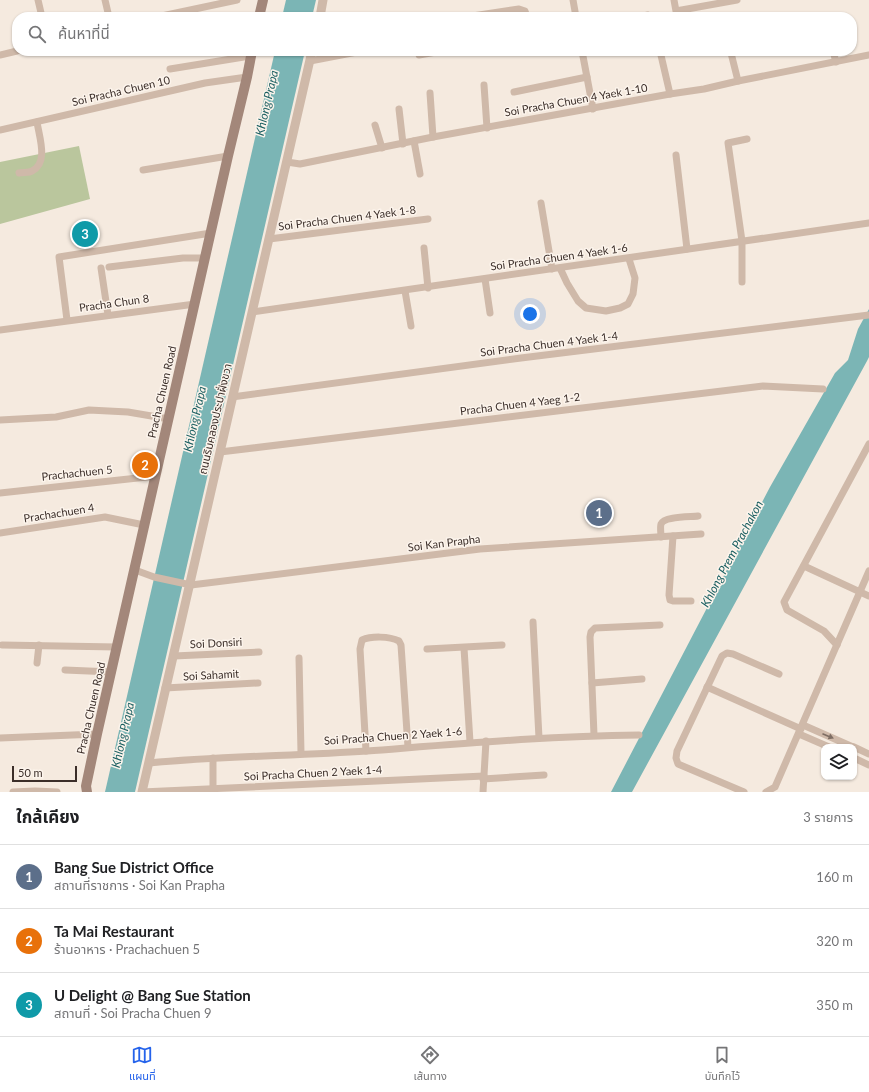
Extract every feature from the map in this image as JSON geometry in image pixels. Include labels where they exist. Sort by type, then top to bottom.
[{"type":"main road","points":[[260,12],[263,0]]},
{"type":"main road","name":"Pracha Chuen Road","points":[[84,790],[251,56]]},
{"type":"street","points":[[38,0],[41,12]]},
{"type":"street","points":[[105,0],[108,12]]},
{"type":"street","points":[[181,12],[237,0]]},
{"type":"street","points":[[321,12],[323,0]]},
{"type":"street","points":[[573,0],[575,12]]},
{"type":"street","points":[[674,0],[676,11],[737,0]]},
{"type":"street","points":[[499,12],[519,9],[525,12]]},
{"type":"street","points":[[0,55],[12,52]]},
{"type":"street","name":"Soi Pracha Chuen 4 Yaek 1-10","points":[[287,162],[300,164],[433,137],[704,89],[869,55]]},
{"type":"street","points":[[170,69],[240,56]]},
{"type":"street","name":"ถนนริมคลองประปาฝั่งขวา","points":[[142,792],[174,656],[187,584],[220,452],[311,56]]},
{"type":"street","points":[[310,61],[336,56]]},
{"type":"street","points":[[583,56],[593,109]]},
{"type":"street","points":[[661,56],[670,94]]},
{"type":"street","points":[[732,56],[738,81]]},
{"type":"street","points":[[834,56],[836,62]]},
{"type":"street","name":"Soi Pracha Chuen 10","points":[[0,130],[205,83],[247,77]]},
{"type":"street","points":[[514,92],[587,78]]},
{"type":"street","points":[[484,85],[487,128]]},
{"type":"street","points":[[430,93],[433,137]]},
{"type":"street","points":[[399,109],[403,144]]},
{"type":"street","points":[[20,173],[32,172],[40,165],[43,158],[37,122]]},
{"type":"street","points":[[375,125],[382,148]]},
{"type":"street","points":[[742,282],[742,242],[728,143],[746,139]]},
{"type":"street","points":[[414,141],[420,174]]},
{"type":"street","points":[[676,155],[687,250]]},
{"type":"street","points":[[143,170],[228,156]]},
{"type":"street","points":[[541,202],[552,269]]},
{"type":"street","name":"Soi Pracha Chuen 4 Yaek 1-8","points":[[269,240],[428,219]]},
{"type":"street","name":"Soi Pracha Chuen 4 Yaek 1-6","points":[[252,312],[428,288],[869,223]]},
{"type":"street","points":[[67,320],[59,257],[211,233]]},
{"type":"street","points":[[424,248],[428,288]]},
{"type":"street","points":[[109,267],[183,258],[205,258]]},
{"type":"street","points":[[560,268],[578,301],[586,308],[606,311],[620,308],[628,304],[633,294],[635,278],[629,259]]},
{"type":"street","points":[[101,268],[108,315]]},
{"type":"street","points":[[485,279],[490,313]]},
{"type":"street","points":[[405,291],[411,326]]},
{"type":"street","name":"Pracha Chun 8","points":[[0,330],[195,304]]},
{"type":"street","name":"Soi Pracha Chuen 4 Yaek 1-4","points":[[232,397],[521,358],[869,315]]},
{"type":"street","name":"Pracha Chuen 4 Yaeg 1-2","points":[[220,452],[763,386],[823,389]]},
{"type":"street","points":[[0,420],[56,417],[89,410],[128,412],[169,419]]},
{"type":"street","points":[[837,645],[824,631],[787,610],[784,602],[869,444]]},
{"type":"street","name":"Prachachuen 5","points":[[0,493],[156,476]]},
{"type":"street","points":[[661,537],[661,524],[664,520],[669,518],[698,516]]},
{"type":"street","name":"Prachachuen 4","points":[[0,533],[105,517],[144,525]]},
{"type":"street","name":"Soi Kan Prapha","points":[[135,570],[154,577],[187,584],[480,549],[701,534]]},
{"type":"street","points":[[673,536],[670,600],[691,601]]},
{"type":"street","points":[[804,566],[869,596]]},
{"type":"street","points":[[766,792],[775,787],[869,571]]},
{"type":"street","points":[[533,622],[539,738]]},
{"type":"street","points":[[594,735],[591,632],[595,628],[660,625]]},
{"type":"street","points":[[366,751],[360,645],[362,640],[367,638],[396,640],[399,641],[401,645],[408,747]]},
{"type":"street","points":[[2,645],[117,647]]},
{"type":"street","points":[[37,663],[39,645]]},
{"type":"street","points":[[427,649],[502,645]]},
{"type":"street","points":[[464,648],[470,742]]},
{"type":"street","name":"Soi Donsiri","points":[[174,656],[259,652]]},
{"type":"street","points":[[744,792],[678,764],[676,758],[678,751],[706,687],[722,656],[727,653],[733,654],[779,674]]},
{"type":"street","points":[[299,658],[301,754]]},
{"type":"street","points":[[65,670],[112,672]]},
{"type":"street","points":[[592,683],[642,679]]},
{"type":"street","name":"Soi Sahamit","points":[[166,688],[258,684]]},
{"type":"street","points":[[706,687],[801,729],[844,744]]},
{"type":"street","points":[[801,729],[824,744]]},
{"type":"street","points":[[0,738],[97,734]]},
{"type":"street","name":"Soi Pracha Chuen 2 Yaek 1-6","points":[[149,763],[213,758],[366,751],[539,738],[594,735],[639,735]]},
{"type":"street","points":[[482,792],[486,742]]},
{"type":"street","points":[[857,749],[869,754]]},
{"type":"street","points":[[209,790],[213,758]]},
{"type":"street","points":[[857,759],[869,765]]},
{"type":"street","name":"Soi Pracha Chuen 2 Yaek 1-4","points":[[142,792],[544,775]]},
{"type":"street","points":[[13,792],[57,792]]},
{"type":"green space","points":[[79,146],[90,199],[0,224],[0,162]]},
{"type":"water","points":[[286,0],[316,0],[313,12],[283,12]]},
{"type":"water","name":"Khlong Prapa","points":[[274,56],[304,56],[135,792],[105,792]]},
{"type":"water","points":[[869,309],[869,357],[867,361],[632,792],[611,792],[770,487],[835,373],[848,360],[858,329]]},
{"type":"place","name":"U Delight @ Bang Sue Station","points":[[85,234]]},
{"type":"place","name":"Ta Mai Restaurant","points":[[145,465]]},
{"type":"place","name":"Bang Sue District Office","points":[[599,513]]},
{"type":"water label","name":"Khlong Prem Prachakon","points":[[732,554]]}]
